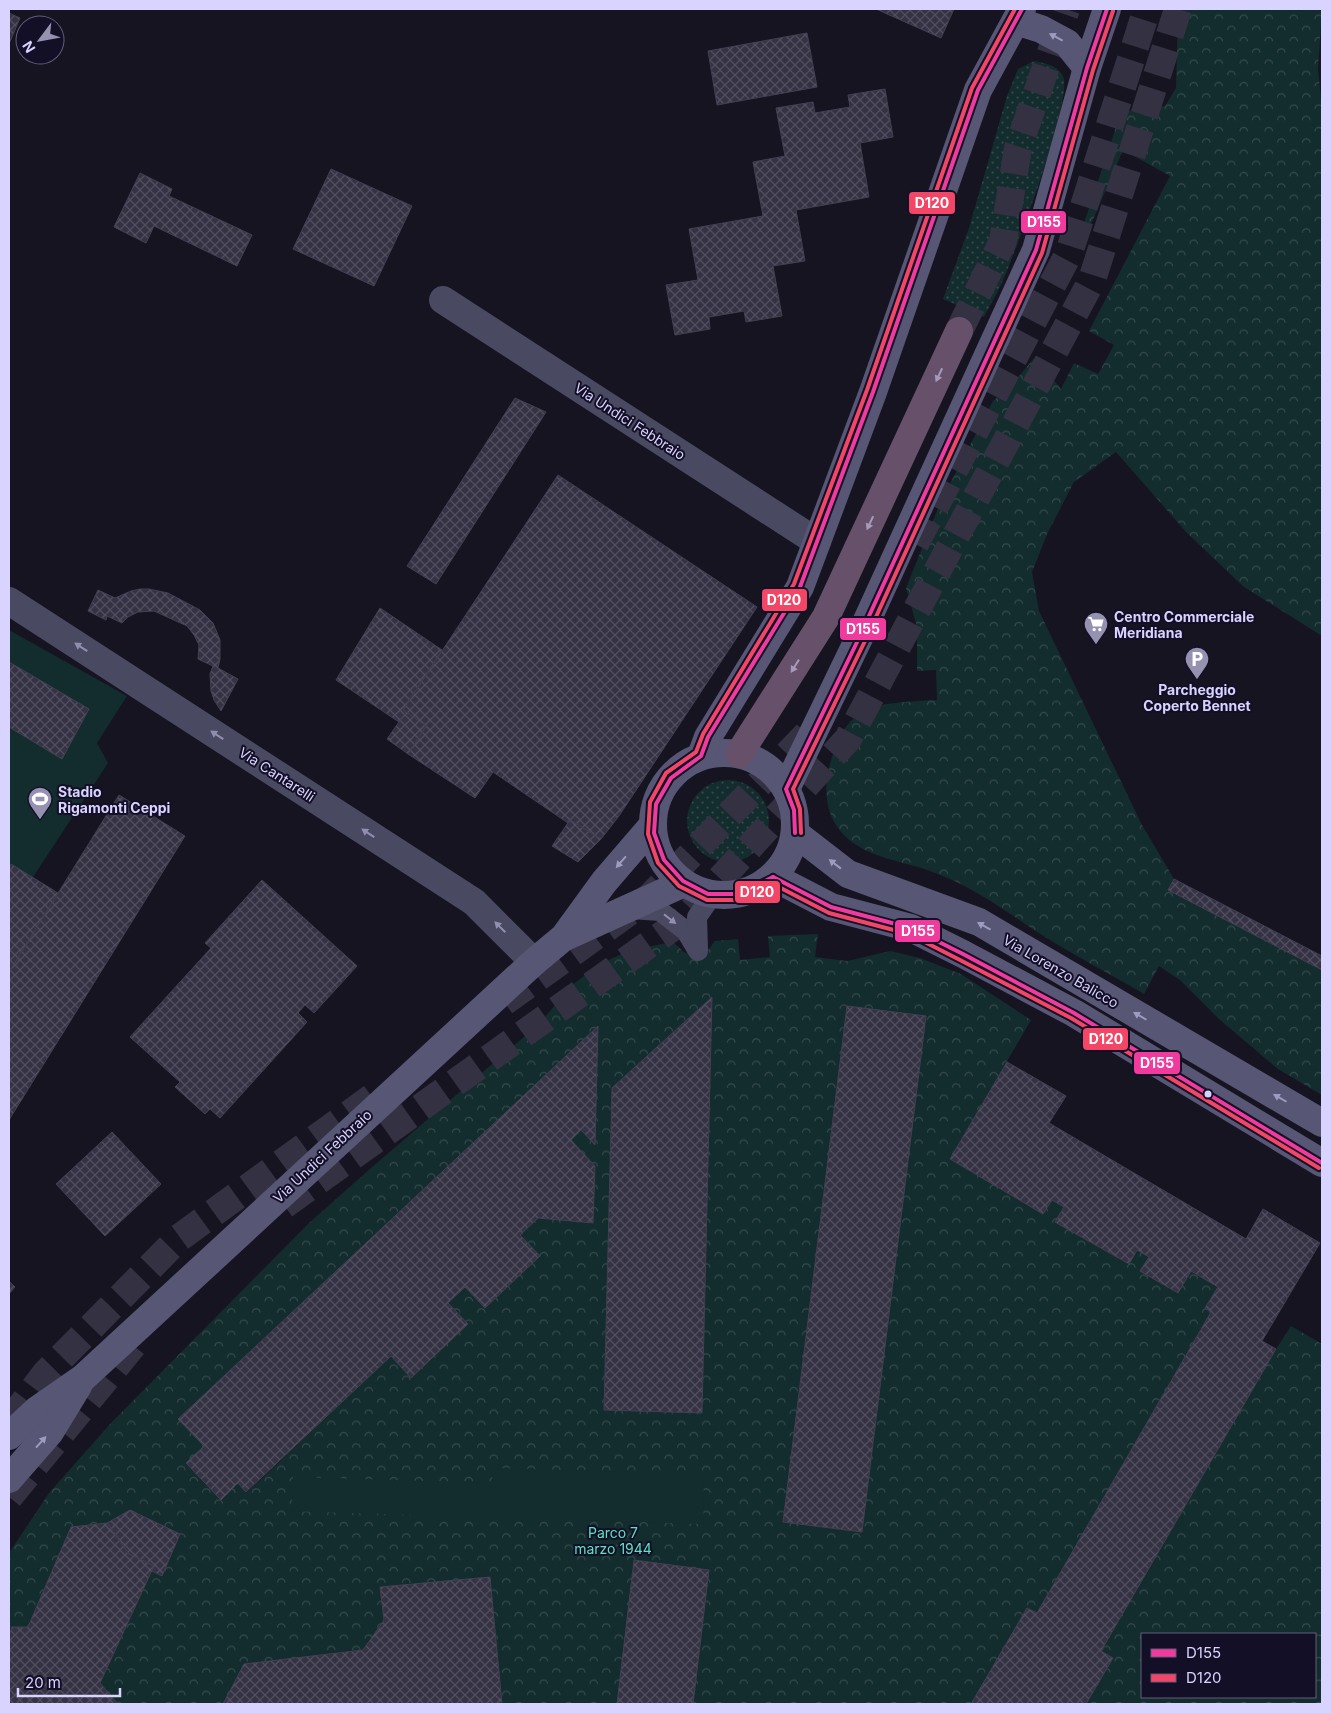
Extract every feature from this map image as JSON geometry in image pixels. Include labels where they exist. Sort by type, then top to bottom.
[{"type":"highway","points":[[739,754],[826,617],[959,331]]},
{"type":"street","points":[[786,789],[859,638],[1036,250],[1087,68],[1107,9]]},
{"type":"street","points":[[701,756],[708,737],[800,587],[873,392],[978,90],[1019,15],[1067,43],[1087,68]]},
{"type":"street","name":"Via Undici Febbraio","points":[[443,300],[817,542]]},
{"type":"street","name":"Via Cantarelli","points":[[9,601],[474,902],[534,962]]},
{"type":"street","points":[[724,753],[739,754],[760,762],[770,769],[786,789],[794,810],[795,833],[793,846],[782,868],[762,885],[748,892],[724,896],[700,891],[684,883],[668,868],[657,847],[653,825],[655,807],[662,789],[669,779],[688,762],[701,756],[724,753]]},
{"type":"street","name":"Via Undici Febbraio","points":[[564,938],[604,882],[653,825]]},
{"type":"street","name":"Via Lorenzo Balicco","points":[[795,833],[848,874],[979,922],[1322,1123]]},
{"type":"street","points":[[773,877],[831,907],[911,928],[963,954],[1074,1013],[1322,1163]]},
{"type":"street","name":"Via Undici Febbraio","points":[[9,1436],[37,1410],[83,1378],[534,962],[564,938],[684,883]]},
{"type":"street","name":"Via Undici Febbraio","points":[[9,1479],[50,1432],[83,1378]]},
{"type":"lane","points":[[628,908],[660,911],[686,931],[698,951],[696,917],[713,894]]},
{"type":"green space","name":"Centro Commerciale Meridiana","points":[[1178,9],[1322,9],[1318,69],[1322,109],[1322,636],[1244,587],[1187,533],[1116,452],[1074,482],[1048,532],[1032,572],[1039,611],[1142,825],[1174,879],[1169,890],[1322,970],[1322,1095],[1278,1069],[1219,1019],[1180,980],[1159,966],[1144,994],[1054,943],[966,887],[938,874],[862,849],[851,842],[835,824],[830,814],[826,794],[828,772],[836,747],[842,734],[853,719],[871,708],[882,705],[937,700],[936,670],[917,671],[917,627],[906,588],[941,501],[993,401],[1010,387],[1035,357],[1061,389],[1074,363],[1098,374],[1114,345],[1089,331],[1170,176],[1123,150],[1089,229],[1080,235],[1121,112],[1165,106],[1176,88]]},
{"type":"green space","points":[[1034,61],[1054,67],[1063,76],[1064,90],[1060,114],[1017,246],[1000,287],[984,317],[943,299],[969,228],[1007,96],[1018,69]]},
{"type":"green space","name":"Stadio Rigamonti Ceppi","points":[[9,630],[127,696],[97,743],[108,763],[33,877],[58,893],[9,972]]},
{"type":"green space","points":[[728,780],[744,783],[757,792],[766,805],[769,821],[766,837],[757,850],[744,859],[728,862],[712,859],[699,850],[690,837],[687,821],[690,805],[699,792],[712,783]]},
{"type":"green space","name":"Parco 7 marzo 1944","points":[[818,934],[815,957],[847,961],[890,951],[920,958],[961,974],[1031,1020],[950,1159],[1043,1214],[1052,1200],[1064,1207],[1056,1222],[1128,1264],[1137,1250],[1149,1257],[1141,1271],[1177,1293],[1191,1271],[1218,1287],[1205,1308],[1211,1312],[1037,1613],[1027,1608],[971,1704],[502,1704],[490,1577],[381,1587],[384,1620],[363,1650],[244,1664],[223,1704],[118,1704],[100,1683],[154,1567],[71,1528],[28,1627],[12,1627],[9,1635],[9,1553],[49,1493],[111,1423],[308,1224],[539,1024],[571,986],[598,965],[630,950],[673,942],[685,953],[708,950],[715,941],[738,939],[740,960],[770,957],[768,936]],"holes":[[[712,998],[702,1413],[604,1410],[612,1089]],[[847,1007],[925,1016],[862,1532],[783,1522]],[[598,1027],[595,1144],[581,1130],[571,1140],[595,1166],[593,1223],[538,1218],[520,1235],[539,1256],[485,1308],[465,1287],[448,1303],[468,1324],[412,1377],[391,1356],[247,1492],[238,1483],[221,1499],[204,1446],[178,1419]]]},
{"type":"green space","points":[[1291,1326],[1322,1344],[1322,1704],[1086,1704],[1113,1658],[1101,1651]]},
{"type":"green space","points":[[493,1468],[704,1474],[703,1524],[292,1511],[293,1477],[492,1483]]},
{"type":"building","points":[[876,9],[954,9],[941,38]]},
{"type":"building","points":[[9,13],[15,16],[15,30],[9,44]]},
{"type":"building","points":[[807,33],[817,87],[717,105],[708,51]]},
{"type":"building","points":[[885,89],[893,137],[860,143],[869,197],[796,210],[805,261],[773,266],[782,316],[746,322],[744,311],[709,317],[710,329],[675,335],[666,285],[698,280],[689,229],[763,216],[753,162],[785,156],[776,108],[813,102],[815,113],[850,107],[848,95]]},
{"type":"building","points":[[331,169],[412,206],[374,286],[293,249]]},
{"type":"building","points":[[140,173],[172,189],[169,196],[252,235],[237,266],[154,226],[146,243],[114,227]]},
{"type":"building","points":[[515,398],[546,412],[436,584],[407,566]]},
{"type":"building","points":[[558,475],[757,607],[619,816],[601,839],[570,820],[568,823],[493,772],[475,798],[408,754],[426,726],[403,710]]},
{"type":"building","points":[[140,589],[168,593],[200,610],[213,623],[220,640],[218,668],[238,679],[221,711],[211,691],[210,674],[213,666],[198,659],[199,645],[187,626],[154,611],[138,612],[128,617],[122,623],[107,616],[106,620],[88,611],[98,590],[115,598]]},
{"type":"building","points":[[380,608],[442,650],[403,710],[406,712],[399,722],[336,680]]},
{"type":"building","points":[[9,662],[89,709],[62,759],[9,727]]},
{"type":"building","points":[[406,712],[426,726],[408,754],[387,739]]},
{"type":"building","points":[[119,795],[185,836],[9,1120],[9,972]]},
{"type":"building","points":[[570,820],[601,839],[578,862],[552,846]]},
{"type":"building","points":[[11,864],[58,893],[9,972],[9,868]]},
{"type":"building","points":[[1174,879],[1322,956],[1322,970],[1168,890]]},
{"type":"building","points":[[262,880],[357,966],[314,1013],[305,1005],[298,1013],[307,1022],[220,1118],[210,1109],[205,1114],[175,1087],[180,1082],[130,1037],[211,948],[205,943]]},
{"type":"building","points":[[712,997],[702,1413],[604,1410],[612,1088]]},
{"type":"building","points":[[847,1006],[926,1016],[862,1532],[783,1522]]},
{"type":"building","points":[[598,1026],[595,1145],[581,1130],[571,1140],[595,1166],[593,1223],[538,1218],[520,1235],[540,1256],[485,1308],[465,1287],[448,1303],[468,1324],[411,1378],[391,1356],[246,1492],[238,1483],[221,1500],[186,1463],[204,1446],[178,1419]]},
{"type":"building","points":[[1007,1062],[1066,1096],[1049,1123],[1246,1239],[1263,1209],[1320,1243],[1262,1341],[1276,1349],[1101,1651],[1113,1658],[1086,1704],[971,1704],[1027,1608],[1037,1613],[1211,1312],[1205,1308],[1218,1287],[1191,1271],[1178,1293],[1140,1271],[1149,1257],[1137,1250],[1129,1264],[1055,1222],[1064,1207],[1052,1200],[1043,1214],[950,1159]]},
{"type":"building","points":[[112,1132],[161,1184],[105,1236],[56,1184]]},
{"type":"building","points":[[9,1281],[15,1287],[9,1294]]},
{"type":"building","points":[[130,1510],[180,1534],[162,1576],[152,1571],[154,1566],[129,1554],[107,1523]]},
{"type":"building","points":[[107,1523],[129,1554],[154,1566],[100,1683],[118,1704],[9,1704],[9,1635],[12,1627],[28,1627],[71,1527]]},
{"type":"building","points":[[634,1560],[709,1570],[693,1704],[617,1704]]},
{"type":"building","points":[[490,1577],[502,1704],[223,1704],[244,1664],[363,1650],[384,1620],[380,1587]]},
{"type":"tunnel","points":[[959,331],[1003,241],[1018,148],[1066,9]]},
{"type":"tunnel","points":[[915,544],[1069,253],[1147,9]]},
{"type":"tunnel","points":[[284,1205],[683,920],[848,739],[1092,280],[1178,9]]},
{"type":"tunnel","points":[[504,1002],[651,896],[813,728]]},
{"type":"tunnel","points":[[9,1422],[46,1373],[179,1238],[374,1096]]},
{"type":"tunnel","points":[[9,1497],[139,1338]]},
{"type":"transit line","name":"D120","points":[[1015,9],[972,88],[867,390],[794,584],[703,734],[696,752],[666,773],[650,802],[648,834],[658,863],[679,886],[707,900],[741,900],[773,884],[829,913],[909,934],[1071,1018],[1319,1168]]},
{"type":"transit line","name":"D155","points":[[773,877],[739,894],[708,894],[683,881],[664,860],[654,833],[656,804],[671,778],[701,756],[708,737],[800,587],[873,392],[978,90],[1022,9]]},
{"type":"transit line","name":"D155","points":[[795,833],[794,810],[786,789],[859,638],[1036,250],[1087,68],[1107,9]]},
{"type":"transit line","name":"D120","points":[[801,833],[800,809],[793,789],[865,641],[1042,253],[1093,70],[1113,11]]},
{"type":"transit line","name":"D155","points":[[773,877],[831,907],[911,928],[963,954],[1074,1013],[1322,1163]]},
{"type":"place","name":"Centro Commerciale Meridiana","points":[[1096,645]]},
{"type":"place","name":"Parcheggio Coperto Bennet","points":[[1197,680]]},
{"type":"place","name":"Stadio Rigamonti Ceppi","points":[[40,820]]}]
